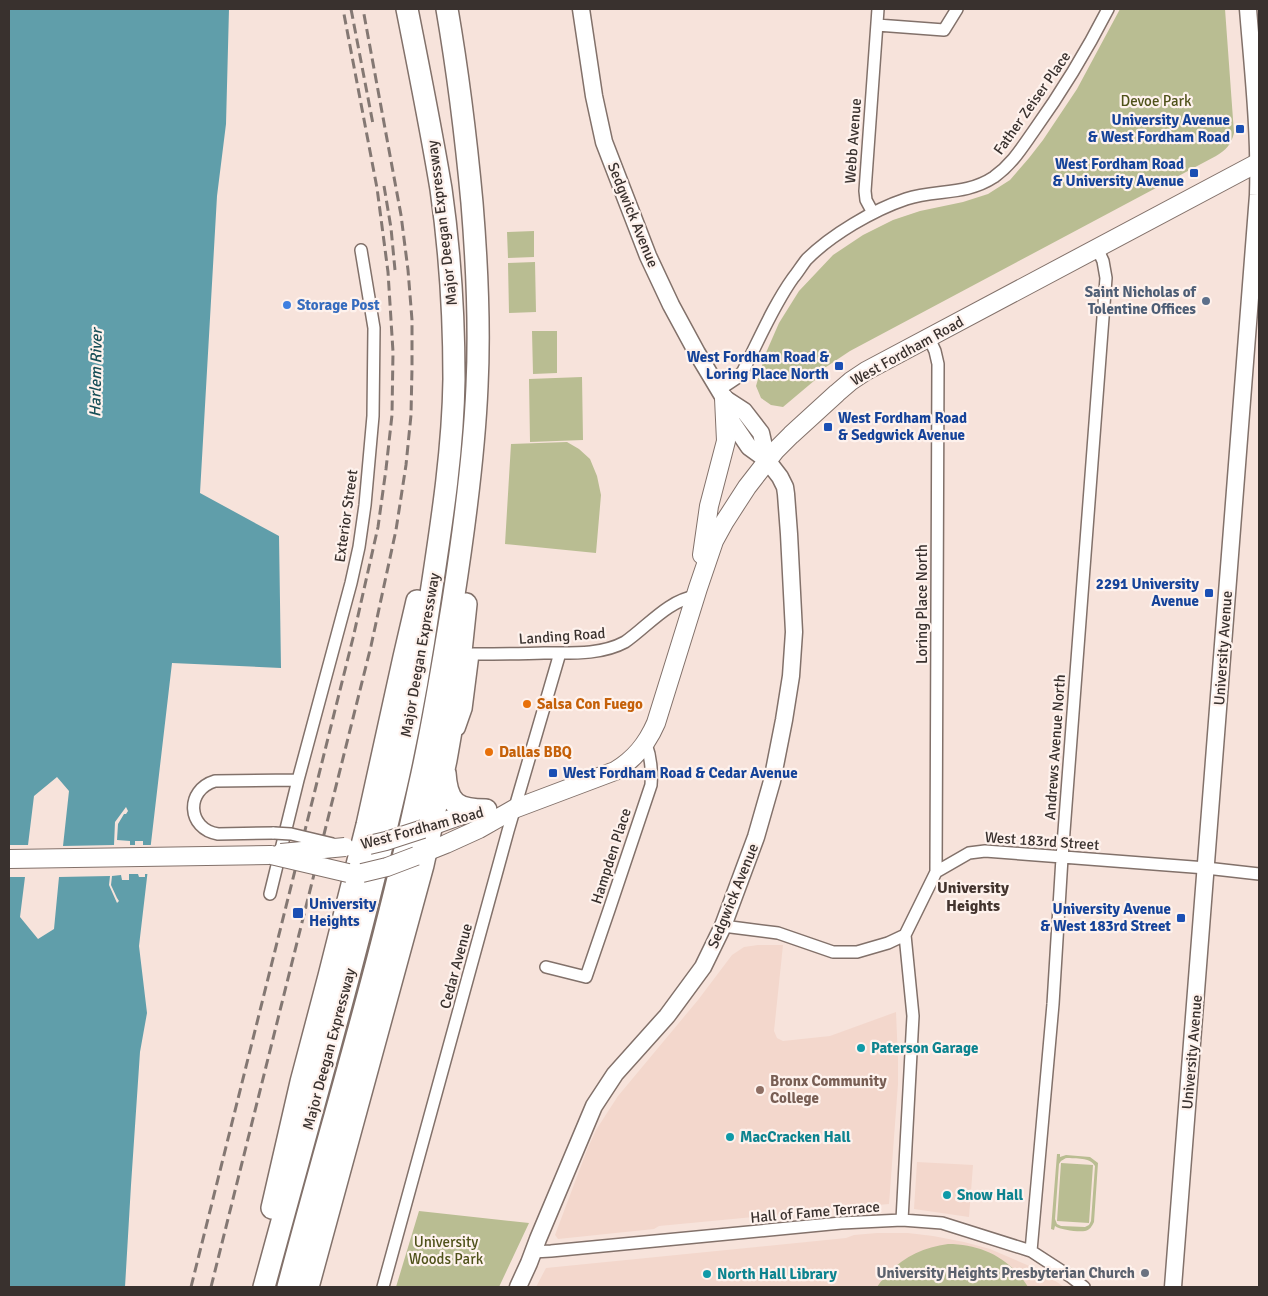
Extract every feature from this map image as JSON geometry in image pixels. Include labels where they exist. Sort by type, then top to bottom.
[{"type":"highway","name":"Major Deegan Expressway","points":[[264,1287],[340,1009],[396,786],[424,641],[446,484],[454,382],[453,310],[450,270],[441,190],[408,9]]},
{"type":"highway","name":"Major Deegan Expressway","points":[[288,1287],[382,938],[420,786],[450,618],[471,464],[475,424],[478,351],[476,261],[466,139],[447,9]]},
{"type":"highway","points":[[308,1287],[446,760],[456,698],[467,594],[471,464]]},
{"type":"highway","points":[[256,1287],[269,1219],[301,1082],[355,873],[358,846],[382,760],[404,657],[446,484]]},
{"type":"highway","points":[[446,760],[446,784],[453,802],[464,809],[486,810]]},
{"type":"main road","name":"University Avenue","points":[[1173,1287],[1258,195],[1258,133],[1248,9]]},
{"type":"main road","name":"Sedgwick Avenue","points":[[518,1287],[530,1263],[594,1106],[615,1074],[667,1016],[703,967],[723,926],[756,837],[772,781],[791,676],[794,632],[786,494],[783,482],[768,460],[761,434],[744,411],[722,394],[697,353],[671,305],[648,256],[604,142],[594,96],[582,12]]},
{"type":"main road","name":"West Fordham Road","points":[[270,855],[355,873],[387,867],[479,829],[514,809],[615,771],[629,762],[646,744],[656,723],[714,541],[735,504],[768,460],[791,435],[866,371],[1259,162]]},
{"type":"main road","points":[[697,592],[709,506],[726,441],[722,394]]},
{"type":"main road","name":"West Fordham Road","points":[[9,859],[270,855],[304,850],[358,846],[386,841],[459,816],[486,810],[514,809]]},
{"type":"street","name":"Webb Avenue","points":[[873,213],[866,200],[865,191],[878,9]]},
{"type":"street","points":[[877,25],[944,30],[957,9]]},
{"type":"street","name":"Father Zeiser Place","points":[[873,213],[907,198],[961,190],[978,185],[993,178],[1007,167],[1055,101],[1078,65],[1108,9]]},
{"type":"street","points":[[722,394],[743,371],[777,302],[806,260],[835,236],[873,213]]},
{"type":"street","name":"Andrews Avenue North","points":[[1031,1251],[1053,1004],[1062,858],[1106,278],[1103,261],[1097,248]]},
{"type":"street","name":"Exterior Street","points":[[270,894],[352,576],[366,505],[374,416],[374,328],[361,250]]},
{"type":"street","name":"Loring Place North","points":[[929,338],[938,364],[936,872]]},
{"type":"street","name":"Landing Road","points":[[446,760],[465,714],[473,654],[560,653],[600,651],[617,647],[670,605],[697,592]]},
{"type":"street","name":"Cedar Avenue","points":[[383,1287],[514,809],[560,653]]},
{"type":"street","name":"Hampden Place","points":[[546,967],[586,977],[651,785],[652,770],[646,744]]},
{"type":"street","points":[[298,780],[216,781],[204,786],[198,793],[194,804],[197,821],[205,829],[218,834],[291,834],[358,846]]},
{"type":"street","points":[[256,834],[264,835],[268,839],[270,855]]},
{"type":"street","name":"West 183rd Street","points":[[936,872],[969,853],[985,851],[1206,868],[1259,874]]},
{"type":"street","points":[[902,1220],[913,1016],[905,935],[936,872]]},
{"type":"street","points":[[723,926],[778,933],[832,952],[857,952],[888,943],[905,935]]},
{"type":"street","name":"Hall of Fame Terrace","points":[[533,1252],[841,1223],[902,1220],[942,1223],[1031,1251],[1084,1287]]},
{"type":"shaded area","name":"Bronx Community College","points":[[783,945],[774,1031],[777,1038],[783,1041],[830,1036],[896,1012],[898,1084],[889,1204],[659,1226],[654,1229],[558,1239],[555,1235],[587,1150],[596,1130],[618,1096],[698,1000],[732,955],[744,947]]},
{"type":"shaded area","points":[[917,1162],[973,1165],[969,1217],[914,1209]]},
{"type":"shaded area","points":[[908,1233],[933,1236],[990,1249],[1041,1271],[1064,1287],[536,1287],[546,1268],[846,1238],[854,1235]]},
{"type":"green space","name":"Devoe Park","points":[[1120,9],[1225,9],[1234,133],[1228,147],[1216,156],[850,351],[820,371],[821,375],[783,407],[771,405],[761,398],[756,386],[765,355],[779,323],[799,291],[833,255],[863,235],[893,220],[920,211],[963,202],[988,194],[1010,180],[1043,140],[1077,89]]},
{"type":"green space","points":[[534,231],[534,257],[508,258],[507,232]]},
{"type":"green space","points":[[535,262],[536,312],[509,313],[508,263]]},
{"type":"green space","points":[[532,331],[557,331],[557,373],[533,374]]},
{"type":"green space","points":[[582,377],[583,440],[530,442],[529,379]]},
{"type":"green space","points":[[567,442],[579,449],[590,459],[597,476],[601,495],[596,553],[505,544],[511,444]]},
{"type":"green space","points":[[1057,1154],[1060,1154],[1060,1157],[1066,1155],[1090,1157],[1098,1163],[1094,1222],[1090,1229],[1085,1231],[1061,1229],[1055,1226],[1054,1230],[1051,1229]],"holes":[[[1066,1158],[1090,1161],[1095,1166],[1091,1221],[1085,1227],[1061,1226],[1057,1224],[1055,1219],[1059,1164]]]},
{"type":"green space","points":[[1061,1163],[1093,1165],[1089,1223],[1057,1221]]},
{"type":"green space","name":"University Woods Park","points":[[419,1211],[529,1223],[499,1287],[396,1287]]},
{"type":"green space","points":[[948,1244],[972,1247],[994,1255],[1013,1268],[1028,1287],[877,1287],[899,1263],[927,1249]]},
{"type":"water","name":"Harlem River","points":[[9,9],[229,9],[226,124],[217,196],[200,493],[279,536],[281,668],[172,663],[139,946],[147,1013],[140,1052],[125,1287],[9,1287]]},
{"type":"pier","points":[[57,777],[69,791],[63,846],[114,845],[115,822],[126,807],[128,811],[118,824],[117,840],[130,841],[130,845],[135,845],[135,841],[143,841],[143,845],[153,845],[150,874],[145,874],[145,877],[139,877],[138,874],[129,874],[129,880],[122,880],[121,875],[112,876],[111,885],[119,901],[117,903],[109,885],[110,876],[59,877],[54,929],[38,939],[20,917],[25,877],[9,877],[9,845],[28,845],[34,796]]},
{"type":"railway","points":[[191,1287],[353,638],[378,527],[386,469],[392,415],[393,352],[388,272],[377,188],[343,9]]},
{"type":"railway","points":[[351,9],[373,124]]},
{"type":"railway","points":[[211,1287],[371,646],[396,530],[406,465],[411,415],[412,368],[412,320],[408,270],[401,215],[363,9]]},
{"type":"railway","points":[[384,186],[395,270]]},
{"type":"place","name":"University Avenue & West Fordham Road","points":[[1240,129]]},
{"type":"place","name":"West Fordham Road & University Avenue","points":[[1194,173]]},
{"type":"place","name":"Saint Nicholas of Tolentine Offices","points":[[1206,301]]},
{"type":"place","name":"Storage Post","points":[[287,305]]},
{"type":"place","name":"West Fordham Road & Loring Place North","points":[[839,366]]},
{"type":"place","name":"West Fordham Road & Sedgwick Avenue","points":[[828,427]]},
{"type":"place","name":"2291 University Avenue","points":[[1209,593]]},
{"type":"place","name":"Salsa Con Fuego","points":[[527,704]]},
{"type":"place","name":"Dallas BBQ","points":[[489,752]]},
{"type":"place","name":"West Fordham Road & Cedar Avenue","points":[[553,773]]},
{"type":"place","name":"University Heights","points":[[298,913]]},
{"type":"place","name":"University Avenue & West 183rd Street","points":[[1181,918]]},
{"type":"place","name":"Paterson Garage","points":[[861,1048]]},
{"type":"place","name":"Bronx Community College","points":[[760,1090]]},
{"type":"place","name":"MacCracken Hall","points":[[730,1137]]},
{"type":"place","name":"Snow Hall","points":[[947,1195]]},
{"type":"place","name":"University Heights Presbyterian Church","points":[[1145,1273]]},
{"type":"place","name":"North Hall Library","points":[[707,1274]]},
{"type":"district","name":"University Heights","points":[[973,896]]}]
